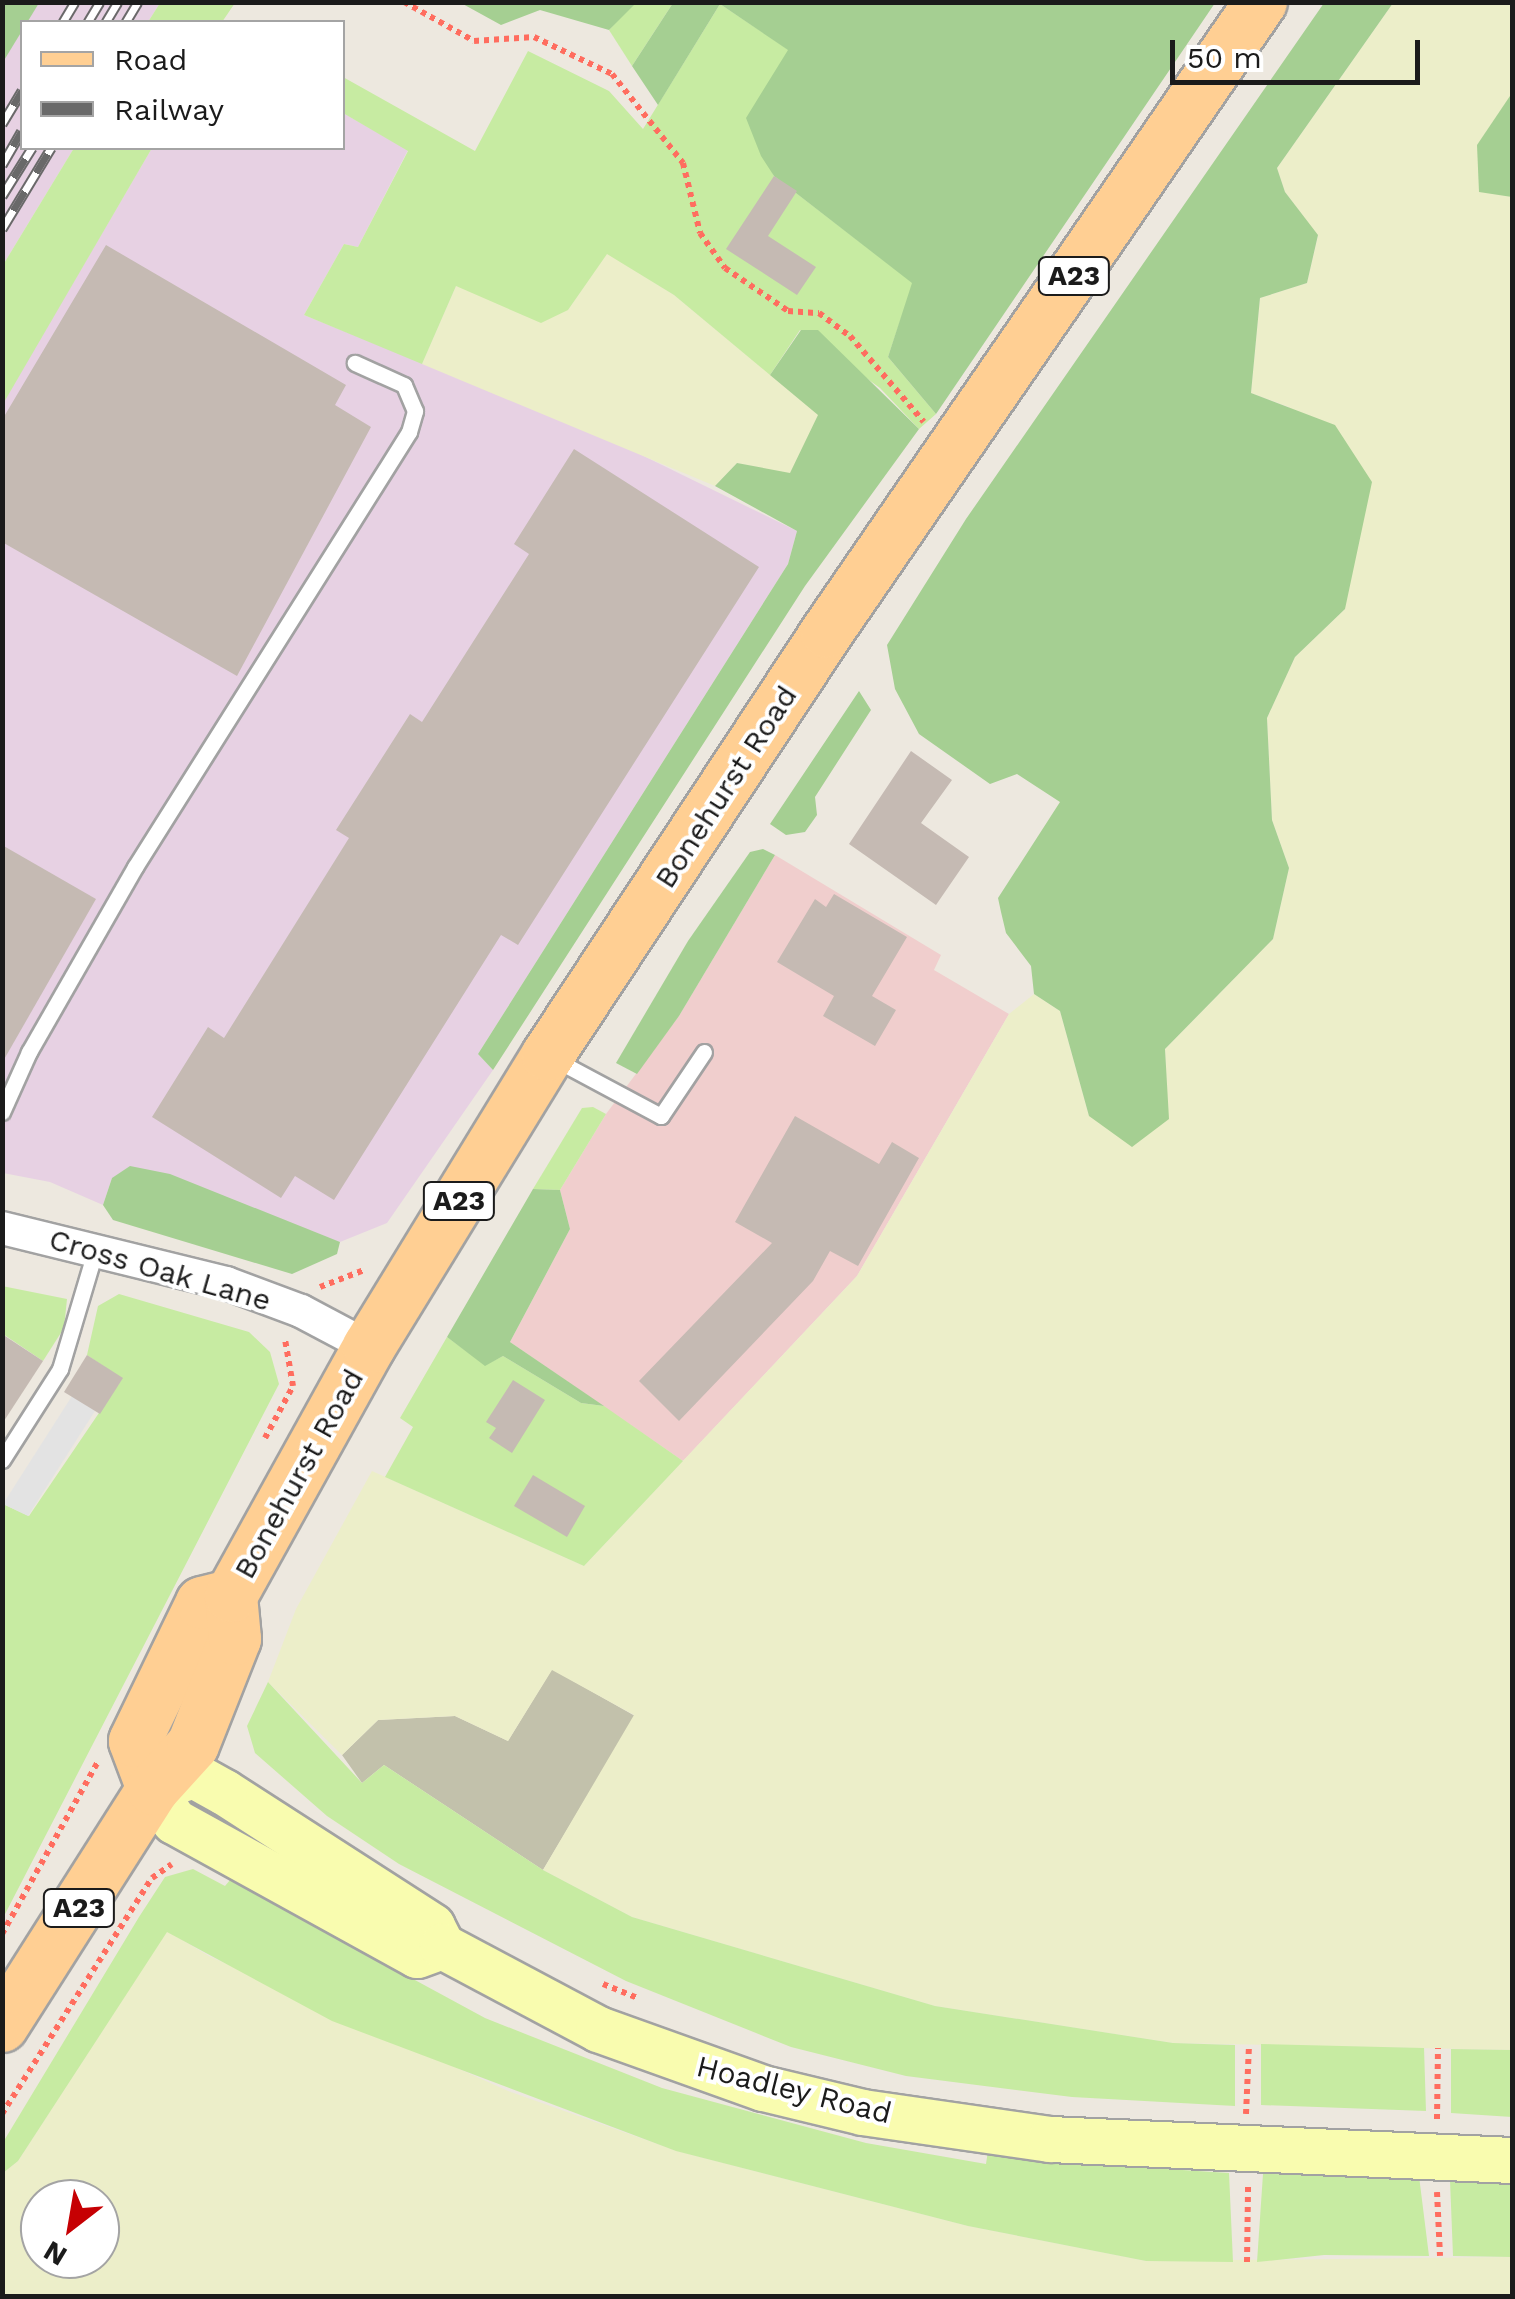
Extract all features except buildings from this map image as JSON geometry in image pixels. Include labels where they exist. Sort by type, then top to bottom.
[{"type":"main road","name":"Bonehurst Road","points":[[10,2001],[153,1790],[193,1746],[235,1639],[231,1596],[369,1347],[548,1055],[954,446],[1261,2]]},
{"type":"street","name":"Cross Oak Lane","points":[[2,1228],[96,1248],[284,1304],[369,1347]]},
{"type":"street","name":"Hoadley Road","points":[[153,1790],[174,1821],[417,1955],[442,1946],[598,2028],[682,2062],[862,2112],[1050,2139],[1512,2160]]},
{"type":"lane","points":[[2,1112],[29,1052],[144,851],[409,432],[415,410],[404,385],[355,362]]},
{"type":"lane","points":[[548,1055],[661,1116],[704,1052]]},
{"type":"lane","points":[[2,1460],[60,1369],[96,1248]]},
{"type":"path","points":[[404,2],[474,40],[534,37],[612,74],[683,163],[700,233],[725,268],[788,310],[819,313],[850,336],[932,432],[954,446]]},
{"type":"path","points":[[286,1340],[293,1386]]},
{"type":"path","points":[[2,2114],[152,1878],[188,1859]]},
{"type":"path","points":[[596,1980],[646,2001]]},
{"type":"path","points":[[1228,2114],[1266,2115]]},
{"type":"path","points":[[1418,2120],[1456,2122]]},
{"type":"shaded area","points":[[39,3],[160,3],[149,20],[27,20]]},
{"type":"shaded area","points":[[1393,3],[1512,3],[1512,2050],[1173,2043],[935,2006],[632,1917],[543,1870],[634,1715],[552,1670],[508,1741],[455,1716],[378,1720],[342,1755],[268,1682],[296,1609],[372,1471],[584,1566],[857,1276],[1009,1014],[1034,994],[1060,1011],[1089,1116],[1168,1119],[1165,1049],[1273,939],[1289,868],[1272,820],[1267,718],[1295,657],[1345,609],[1289,407],[1251,393],[1260,298],[1307,283],[1318,236],[1285,192],[1277,168]]},
{"type":"shaded area","points":[[20,32],[20,150],[73,150],[3,265],[2,62]]},
{"type":"shaded area","points":[[345,114],[408,150],[358,247],[344,244],[304,315],[609,439],[797,531],[788,564],[478,1054],[493,1070],[387,1223],[340,1242],[112,1178],[103,1205],[50,1182],[3,1173],[2,404],[151,150],[345,150]]},
{"type":"shaded area","points":[[607,253],[674,295],[819,415],[790,474],[737,463],[715,486],[422,364],[456,286],[568,310]]},
{"type":"shaded area","points":[[775,855],[941,955],[934,970],[1009,1014],[857,1276],[683,1461],[510,1342],[570,1229],[560,1190],[606,1114],[679,1016]]},
{"type":"shaded area","points":[[72,1396],[95,1411],[28,1516],[3,1504]]},
{"type":"shaded area","points":[[552,1669],[635,1716],[543,1870],[384,1765],[362,1783],[342,1755],[378,1720],[455,1716],[508,1741]]},
{"type":"shaded area","points":[[167,1931],[209,1956],[508,2091],[677,2151],[968,2226],[1146,2261],[1512,2257],[1512,2296],[3,2296],[3,2173],[18,2161]]},
{"type":"green space","points":[[160,2],[235,3],[223,20],[149,20]]},
{"type":"green space","points":[[2,3],[39,3],[29,20],[20,20],[20,34],[3,62]]},
{"type":"green space","points":[[461,3],[634,5],[609,30],[540,10],[501,25]]},
{"type":"green space","points":[[633,3],[673,3],[632,66],[609,30]]},
{"type":"green space","points":[[673,3],[1215,3],[936,414],[888,357],[912,283],[774,176],[761,156],[746,118],[788,50],[720,4],[658,105],[632,66]]},
{"type":"green space","points":[[1324,3],[1393,3],[1277,168],[1285,192],[1318,235],[1307,283],[1260,298],[1251,393],[1335,425],[1372,482],[1345,609],[1295,657],[1267,718],[1272,820],[1289,868],[1273,939],[1165,1049],[1169,1119],[1132,1147],[1089,1116],[1060,1011],[1034,994],[1031,966],[1006,933],[998,898],[1060,802],[1017,774],[990,784],[919,734],[895,689],[887,645],[966,519]]},
{"type":"green space","points":[[720,4],[789,50],[747,118],[774,176],[913,283],[888,357],[936,414],[919,429],[880,388],[800,330],[770,375],[674,295],[607,254],[568,310],[541,323],[456,286],[422,364],[304,315],[344,244],[358,247],[408,151],[345,114],[345,78],[475,151],[528,51],[609,91],[643,129]]},
{"type":"green space","points":[[1512,93],[1512,197],[1479,192],[1477,145]]},
{"type":"green space","points":[[73,150],[151,150],[3,404],[3,265]]},
{"type":"green space","points":[[801,330],[818,330],[919,429],[805,586],[493,1070],[478,1054],[788,564],[797,531],[715,486],[737,463],[790,473],[818,415],[770,375]]},
{"type":"green space","points":[[859,691],[871,710],[815,797],[817,815],[805,832],[786,835],[770,824]]},
{"type":"green space","points":[[763,849],[775,855],[679,1016],[637,1074],[616,1063],[688,941],[750,852]]},
{"type":"green space","points":[[593,1107],[606,1114],[560,1190],[533,1189],[582,1108]]},
{"type":"green space","points":[[130,1166],[170,1174],[340,1242],[337,1254],[292,1274],[113,1220],[103,1205],[112,1178]]},
{"type":"green space","points":[[533,1189],[560,1190],[570,1229],[510,1342],[604,1406],[581,1403],[503,1356],[485,1366],[447,1337]]},
{"type":"green space","points":[[2,1286],[67,1299],[64,1328],[43,1361],[3,1334]]},
{"type":"green space","points":[[119,1294],[249,1332],[270,1352],[279,1384],[3,1918],[3,1504],[29,1516],[122,1379],[87,1355],[98,1306]]},
{"type":"green space","points":[[447,1337],[485,1365],[503,1356],[581,1403],[604,1406],[683,1461],[584,1566],[385,1477],[413,1427],[400,1418]]},
{"type":"green space","points":[[268,1682],[362,1783],[384,1765],[543,1870],[632,1917],[935,2006],[1173,2043],[1235,2045],[1235,2106],[1072,2097],[906,2076],[791,2047],[626,1981],[399,1864],[327,1816],[255,1753],[247,1726]]},
{"type":"green space","points":[[193,1869],[225,1886],[230,1880],[485,2018],[662,2088],[866,2143],[986,2164],[990,2137],[1027,2160],[1229,2173],[1233,2262],[1146,2261],[968,2226],[676,2151],[332,2021],[167,1932],[18,2161],[3,2173],[2,2144],[139,1917],[165,1877]]},
{"type":"green space","points":[[1261,2044],[1424,2048],[1426,2111],[1261,2105]]},
{"type":"green space","points":[[1451,2049],[1512,2050],[1512,2117],[1451,2113]]},
{"type":"green space","points":[[1263,2174],[1419,2176],[1429,2256],[1324,2255],[1257,2262]]},
{"type":"green space","points":[[1450,2180],[1512,2184],[1512,2257],[1453,2256]]},
{"type":"railway","points":[[64,20],[75,2]]},
{"type":"railway","points":[[89,20],[100,2]]},
{"type":"railway","points":[[107,20],[118,2]]},
{"type":"railway","points":[[127,20],[138,2]]},
{"type":"railway","points":[[2,124],[20,94]]},
{"type":"railway","points":[[2,165],[20,134]]},
{"type":"railway","points":[[2,196],[31,150]]},
{"type":"railway","points":[[2,229],[50,150]]}]
